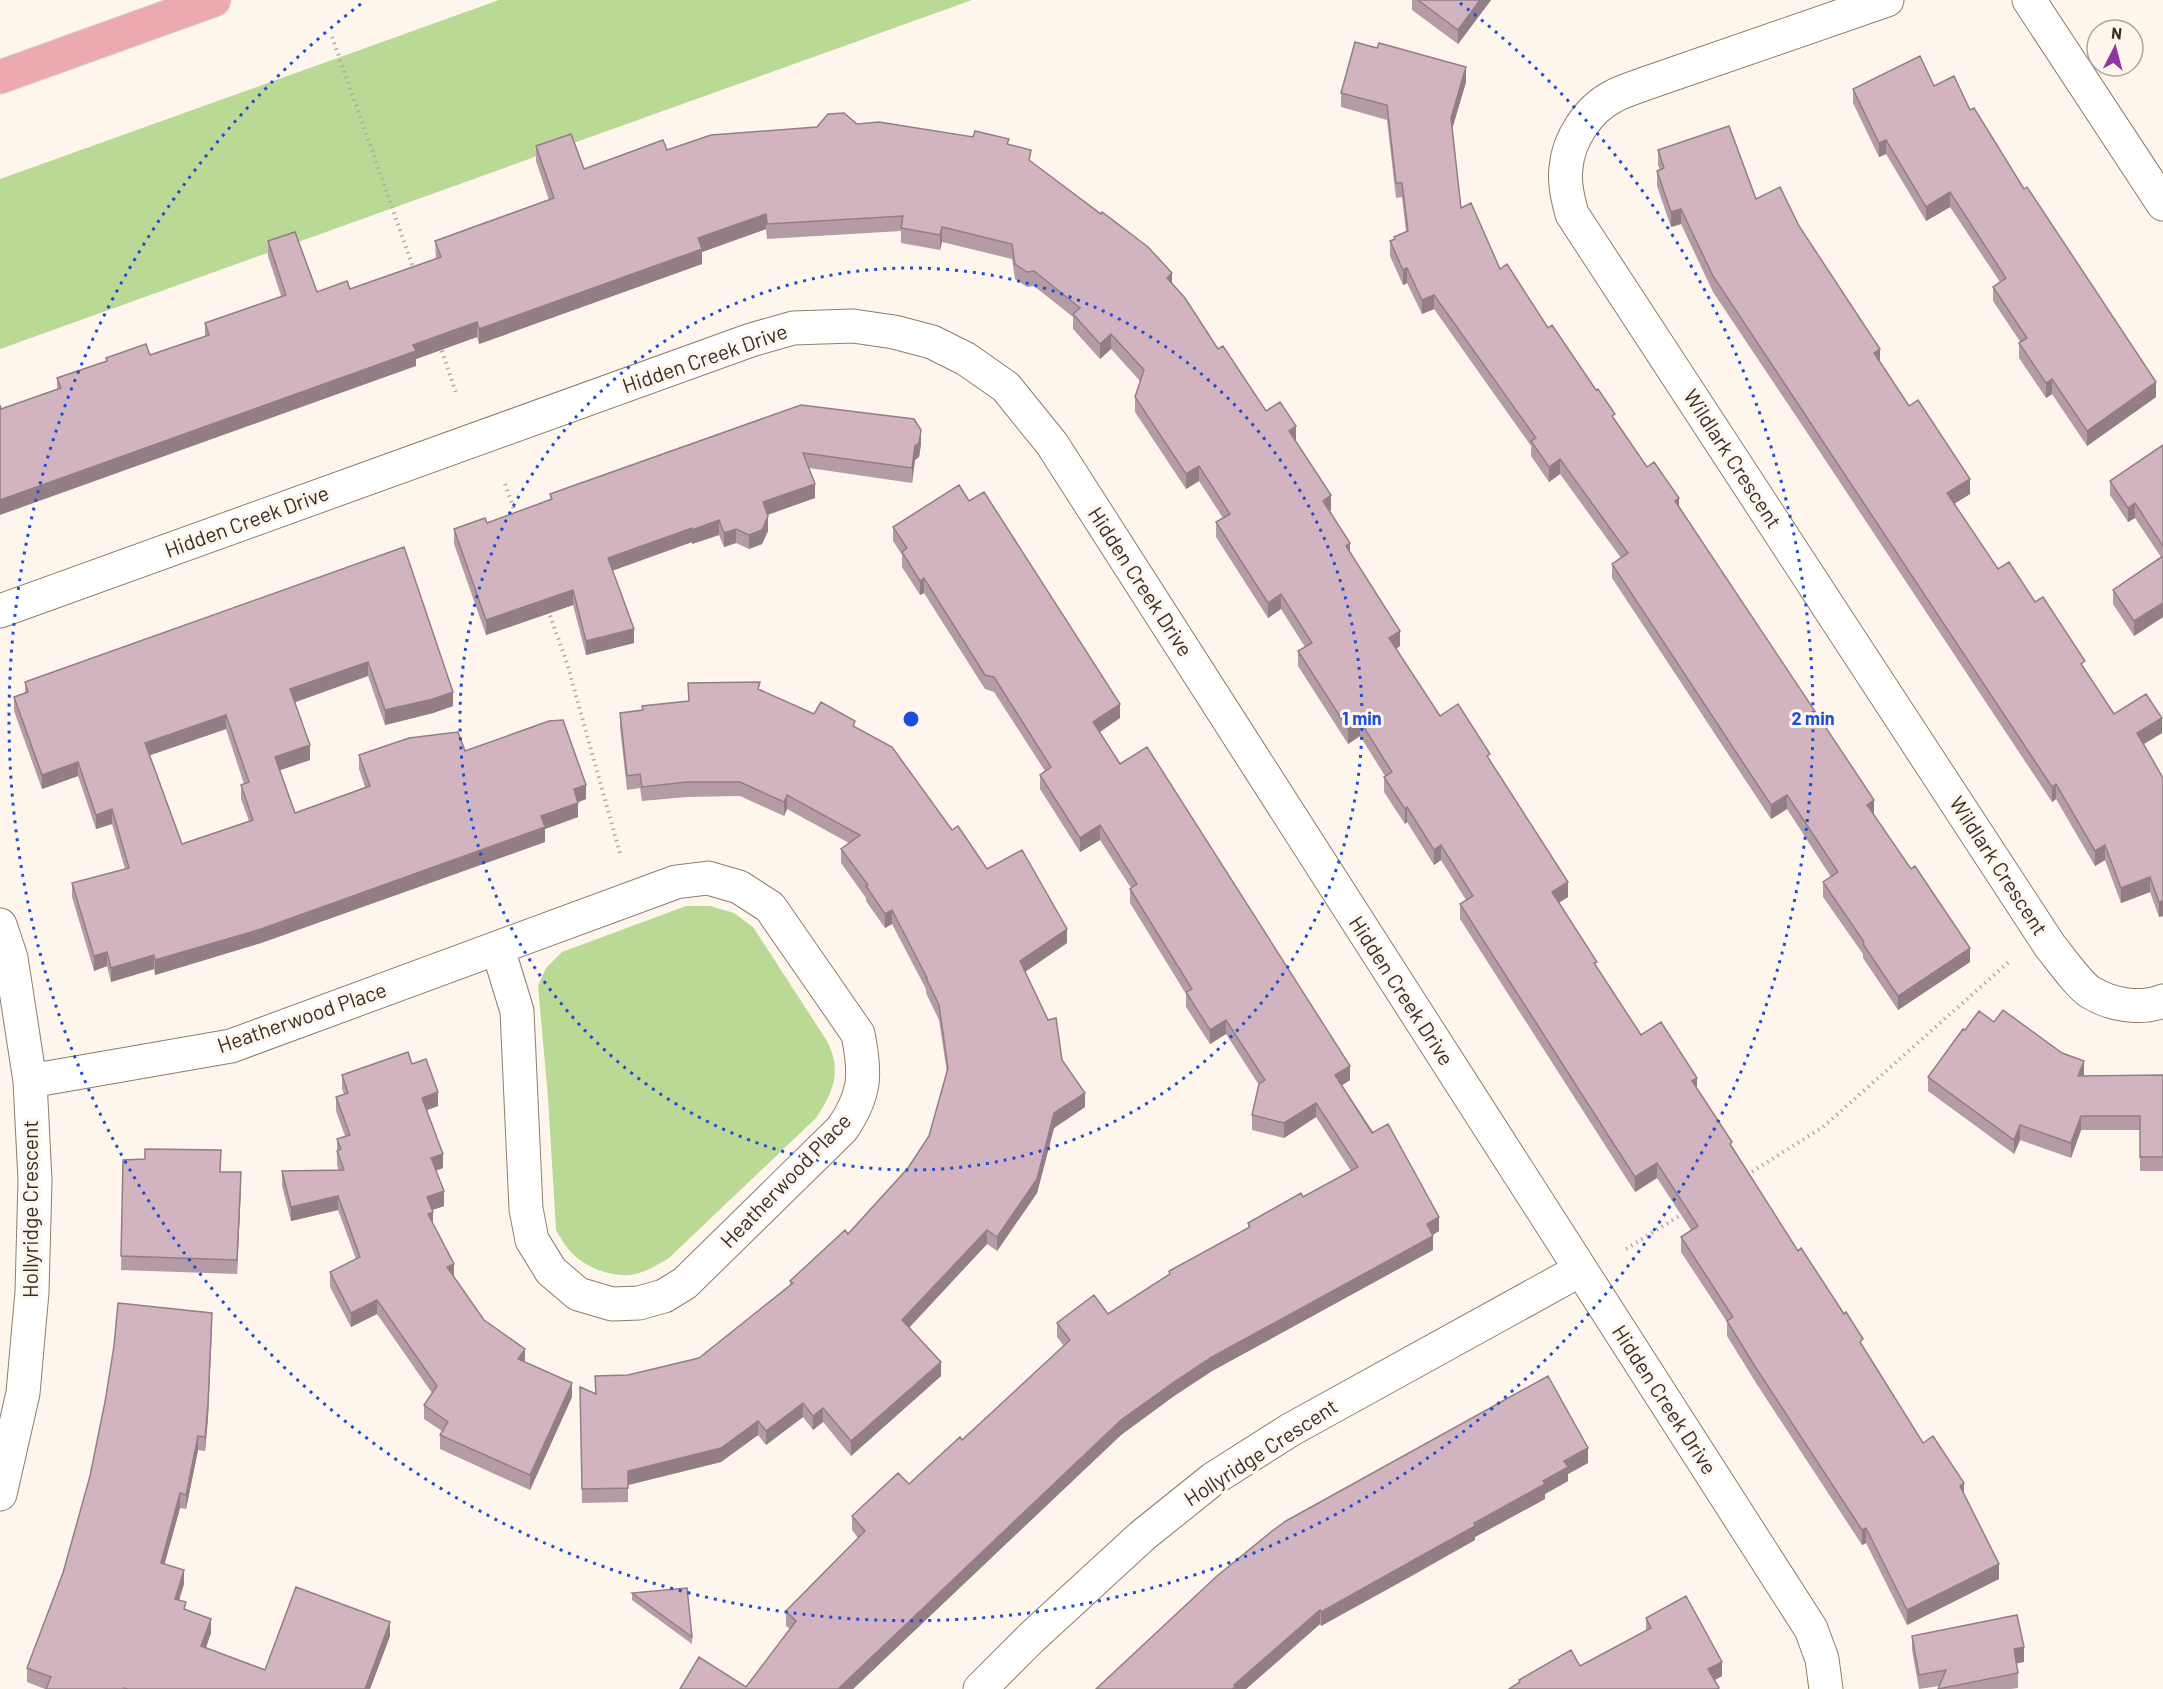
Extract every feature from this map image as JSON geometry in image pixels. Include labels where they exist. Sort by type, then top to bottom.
[{"type":"main road","points":[[0,77],[214,0]]},
{"type":"street","name":"Wildlark Crescent","points":[[1887,0],[1612,97],[1591,113],[1575,137],[1566,166],[1566,190],[1572,214],[2050,946],[2089,991],[2122,1006],[2163,1001]]},
{"type":"street","points":[[2028,0],[2163,204]]},
{"type":"street","name":"Hidden Creek Drive","points":[[0,611],[751,340],[793,328],[853,326],[894,332],[932,342],[966,359],[1006,387],[1052,444],[1811,1629],[1822,1659],[1826,1689]]},
{"type":"street","name":"Heatherwood Place","points":[[30,1081],[231,1046],[676,882],[708,878],[739,887],[770,907],[858,1034],[863,1058],[864,1081],[855,1110],[842,1129],[685,1283],[664,1296],[639,1303],[612,1304],[578,1294],[551,1271],[532,1240],[526,1209],[517,1011],[498,949]]},
{"type":"street","name":"Hollyridge Crescent","points":[[0,925],[11,958],[30,1081],[35,1180],[32,1292],[23,1393],[0,1494]]},
{"type":"street","name":"Hollyridge Crescent","points":[[980,1689],[1031,1638],[1142,1536],[1213,1479],[1290,1430],[1580,1270]]},
{"type":"path","points":[[332,37],[414,270]]},
{"type":"path","points":[[437,337],[456,393]]},
{"type":"path","points":[[505,484],[520,528]]},
{"type":"path","points":[[547,605],[566,660],[621,856]]},
{"type":"path","points":[[1744,1176],[1823,1126],[2011,960]]},
{"type":"path","points":[[1626,1249],[1690,1209]]},
{"type":"green space","points":[[499,0],[972,0],[0,349],[0,179]]},
{"type":"green space","points":[[686,906],[710,906],[734,913],[753,927],[827,1041],[834,1062],[834,1081],[816,1118],[669,1258],[639,1273],[612,1274],[585,1264],[571,1252],[556,1230],[548,1097],[538,986],[546,968],[562,952]]},
{"type":"building","points":[[1418,0],[1480,0],[1458,30]]},
{"type":"building","points":[[1355,42],[1377,48],[1379,43],[1466,67],[1451,118],[1461,208],[1471,203],[1500,269],[1507,264],[1548,328],[1552,325],[1596,390],[1598,389],[1615,414],[1612,416],[1647,467],[1654,462],[1679,498],[1675,501],[1874,800],[1867,805],[1911,869],[1915,866],[1970,948],[1898,996],[1823,882],[1838,872],[1787,795],[1771,805],[1612,564],[1628,553],[1560,459],[1549,467],[1531,441],[1536,438],[1434,295],[1422,300],[1407,268],[1403,270],[1390,241],[1408,231],[1402,183],[1396,183],[1387,105],[1341,93]]},
{"type":"building","points":[[1920,56],[1934,86],[1954,76],[1970,110],[1974,108],[2024,189],[2027,187],[2156,382],[2087,431],[2052,379],[2046,383],[2019,343],[2027,338],[1993,287],[2006,278],[1950,192],[1926,207],[1886,140],[1879,143],[1853,89]]},
{"type":"building","points":[[844,113],[857,124],[879,122],[973,137],[975,131],[1009,139],[1007,144],[1031,150],[1029,160],[1148,247],[1172,273],[1167,278],[1185,298],[1218,349],[1223,346],[1266,411],[1280,402],[1296,426],[1289,431],[1331,495],[1323,501],[1350,543],[1346,546],[1400,631],[1389,638],[1440,716],[1458,704],[1490,754],[1487,756],[1568,882],[1552,892],[1597,962],[1594,963],[1641,1035],[1661,1022],[1697,1078],[1692,1081],[1732,1142],[1730,1144],[1798,1251],[1801,1248],[1844,1314],[1846,1312],[1863,1339],[1860,1342],[1923,1443],[1933,1436],[1964,1483],[1960,1486],[1999,1564],[1907,1610],[1866,1528],[1862,1530],[1756,1368],[1727,1321],[1733,1317],[1681,1237],[1698,1226],[1657,1163],[1635,1177],[1460,904],[1473,896],[1441,845],[1434,850],[1407,807],[1405,809],[1384,777],[1392,772],[1360,721],[1348,729],[1298,651],[1312,643],[1281,594],[1268,603],[1216,522],[1230,514],[1199,466],[1186,474],[1135,397],[1144,370],[1111,334],[1100,344],[1073,314],[1080,308],[1034,271],[1027,272],[1015,264],[1012,244],[942,227],[940,235],[901,228],[903,216],[767,224],[766,214],[698,238],[702,249],[479,329],[477,322],[413,345],[416,351],[0,500],[0,405],[1,409],[61,388],[57,378],[107,361],[106,358],[146,344],[150,355],[209,335],[205,323],[286,295],[268,241],[295,232],[317,292],[347,281],[350,289],[441,257],[435,241],[554,198],[536,146],[571,134],[584,169],[663,140],[667,150],[711,135],[817,127],[828,114]]},
{"type":"building","points":[[1729,126],[1756,199],[1780,187],[1799,226],[1880,349],[1874,353],[1909,406],[1918,400],[1970,479],[1947,493],[1998,569],[2009,562],[2035,602],[2043,597],[2085,661],[2081,664],[2114,714],[2146,694],[2162,718],[2137,733],[2163,778],[2163,901],[2159,902],[2150,877],[2121,888],[2105,845],[2095,851],[2056,784],[2052,787],[1713,276],[1681,209],[1671,212],[1657,171],[1664,168],[1658,150]]},
{"type":"building","points":[[801,405],[914,419],[921,430],[919,443],[915,446],[912,468],[803,453],[815,484],[763,502],[768,516],[762,530],[749,535],[736,529],[724,533],[719,520],[608,558],[634,629],[586,641],[573,590],[486,620],[454,529],[485,518],[487,523],[552,499],[550,494]]},
{"type":"building","points":[[2163,445],[2163,546],[2135,503],[2128,508],[2110,481]]},
{"type":"building","points":[[959,485],[969,501],[984,492],[1120,704],[1093,722],[1120,764],[1147,747],[1350,1066],[1335,1075],[1372,1133],[1388,1124],[1439,1217],[1427,1224],[1433,1236],[1212,1357],[1121,1420],[838,1689],[680,1689],[699,1657],[746,1687],[796,1621],[786,1611],[865,1531],[852,1516],[898,1473],[909,1484],[960,1437],[962,1440],[1070,1340],[1057,1323],[1094,1295],[1108,1314],[1170,1274],[1169,1271],[1250,1227],[1248,1223],[1301,1193],[1303,1197],[1358,1167],[1316,1103],[1284,1123],[1252,1115],[1259,1084],[1265,1080],[1226,1020],[1210,1030],[1186,992],[1192,989],[1130,889],[1137,884],[1100,825],[1080,838],[1040,775],[1051,767],[994,677],[985,675],[924,578],[920,581],[902,552],[907,548],[893,527]]},
{"type":"building","points":[[404,547],[453,692],[385,710],[368,662],[290,689],[310,745],[275,757],[295,813],[370,786],[359,755],[409,738],[458,732],[465,751],[549,721],[563,720],[586,785],[574,789],[578,803],[541,816],[545,827],[261,929],[155,960],[154,955],[111,968],[107,952],[94,956],[72,883],[129,868],[112,809],[96,815],[78,762],[42,775],[14,697],[28,692],[25,682]],"holes":[[[226,715],[249,782],[241,785],[253,820],[182,844],[145,743]]]},
{"type":"building","points":[[2163,556],[2163,603],[2134,621],[2113,590]]},
{"type":"building","points":[[760,682],[758,689],[814,714],[821,702],[855,721],[853,726],[892,747],[952,830],[958,826],[987,869],[1022,850],[1067,929],[1020,961],[1048,1020],[1056,1018],[1062,1060],[1085,1093],[1054,1113],[1037,1179],[997,1237],[987,1230],[902,1320],[941,1362],[851,1441],[823,1408],[813,1416],[803,1403],[766,1431],[758,1421],[721,1448],[628,1471],[628,1488],[582,1489],[580,1387],[596,1394],[595,1376],[628,1375],[699,1358],[793,1283],[790,1281],[845,1230],[848,1234],[908,1168],[929,1136],[948,1068],[939,1005],[927,978],[892,910],[885,914],[866,886],[868,885],[841,849],[860,835],[787,795],[784,802],[740,782],[687,782],[642,787],[640,774],[627,776],[620,713],[643,710],[642,706],[689,701],[688,683]]},
{"type":"building","points":[[2003,1010],[2062,1053],[2084,1061],[2078,1076],[2163,1075],[2163,1157],[2140,1157],[2140,1116],[2081,1116],[2071,1143],[2020,1125],[2014,1140],[1928,1077],[1979,1011],[1994,1022]]},
{"type":"building","points":[[408,1052],[412,1064],[426,1059],[438,1092],[422,1098],[443,1154],[431,1158],[444,1191],[427,1197],[433,1212],[428,1214],[454,1264],[447,1267],[484,1320],[525,1349],[518,1359],[572,1383],[530,1475],[440,1435],[448,1422],[424,1405],[437,1386],[377,1300],[351,1313],[330,1272],[360,1257],[338,1196],[291,1207],[282,1171],[344,1170],[337,1151],[341,1149],[337,1139],[350,1135],[336,1097],[348,1093],[342,1075]]},
{"type":"building","points":[[145,1149],[221,1150],[220,1172],[241,1172],[237,1260],[121,1256],[123,1160],[145,1159]]},
{"type":"building","points":[[118,1303],[212,1313],[205,1437],[198,1436],[186,1495],[180,1493],[161,1563],[184,1570],[175,1599],[186,1602],[184,1609],[211,1619],[201,1646],[265,1670],[296,1587],[390,1622],[365,1689],[46,1689],[51,1677],[27,1668],[63,1573],[90,1476],[105,1402]]},
{"type":"building","points":[[1548,1376],[1588,1448],[1564,1461],[1568,1467],[1543,1481],[1545,1484],[1474,1523],[1475,1526],[1321,1612],[1320,1610],[1232,1689],[1096,1689],[1217,1576],[1286,1521]]},
{"type":"building","points":[[687,1588],[692,1637],[632,1593]]},
{"type":"building","points":[[1686,1596],[1722,1662],[1708,1669],[1719,1688],[1509,1689],[1520,1682],[1519,1680],[1571,1650],[1580,1666],[1651,1628],[1646,1618]]},
{"type":"building","points":[[2017,1615],[2024,1647],[2014,1649],[2018,1673],[1938,1689],[1946,1670],[1919,1675],[1912,1636]]}]
